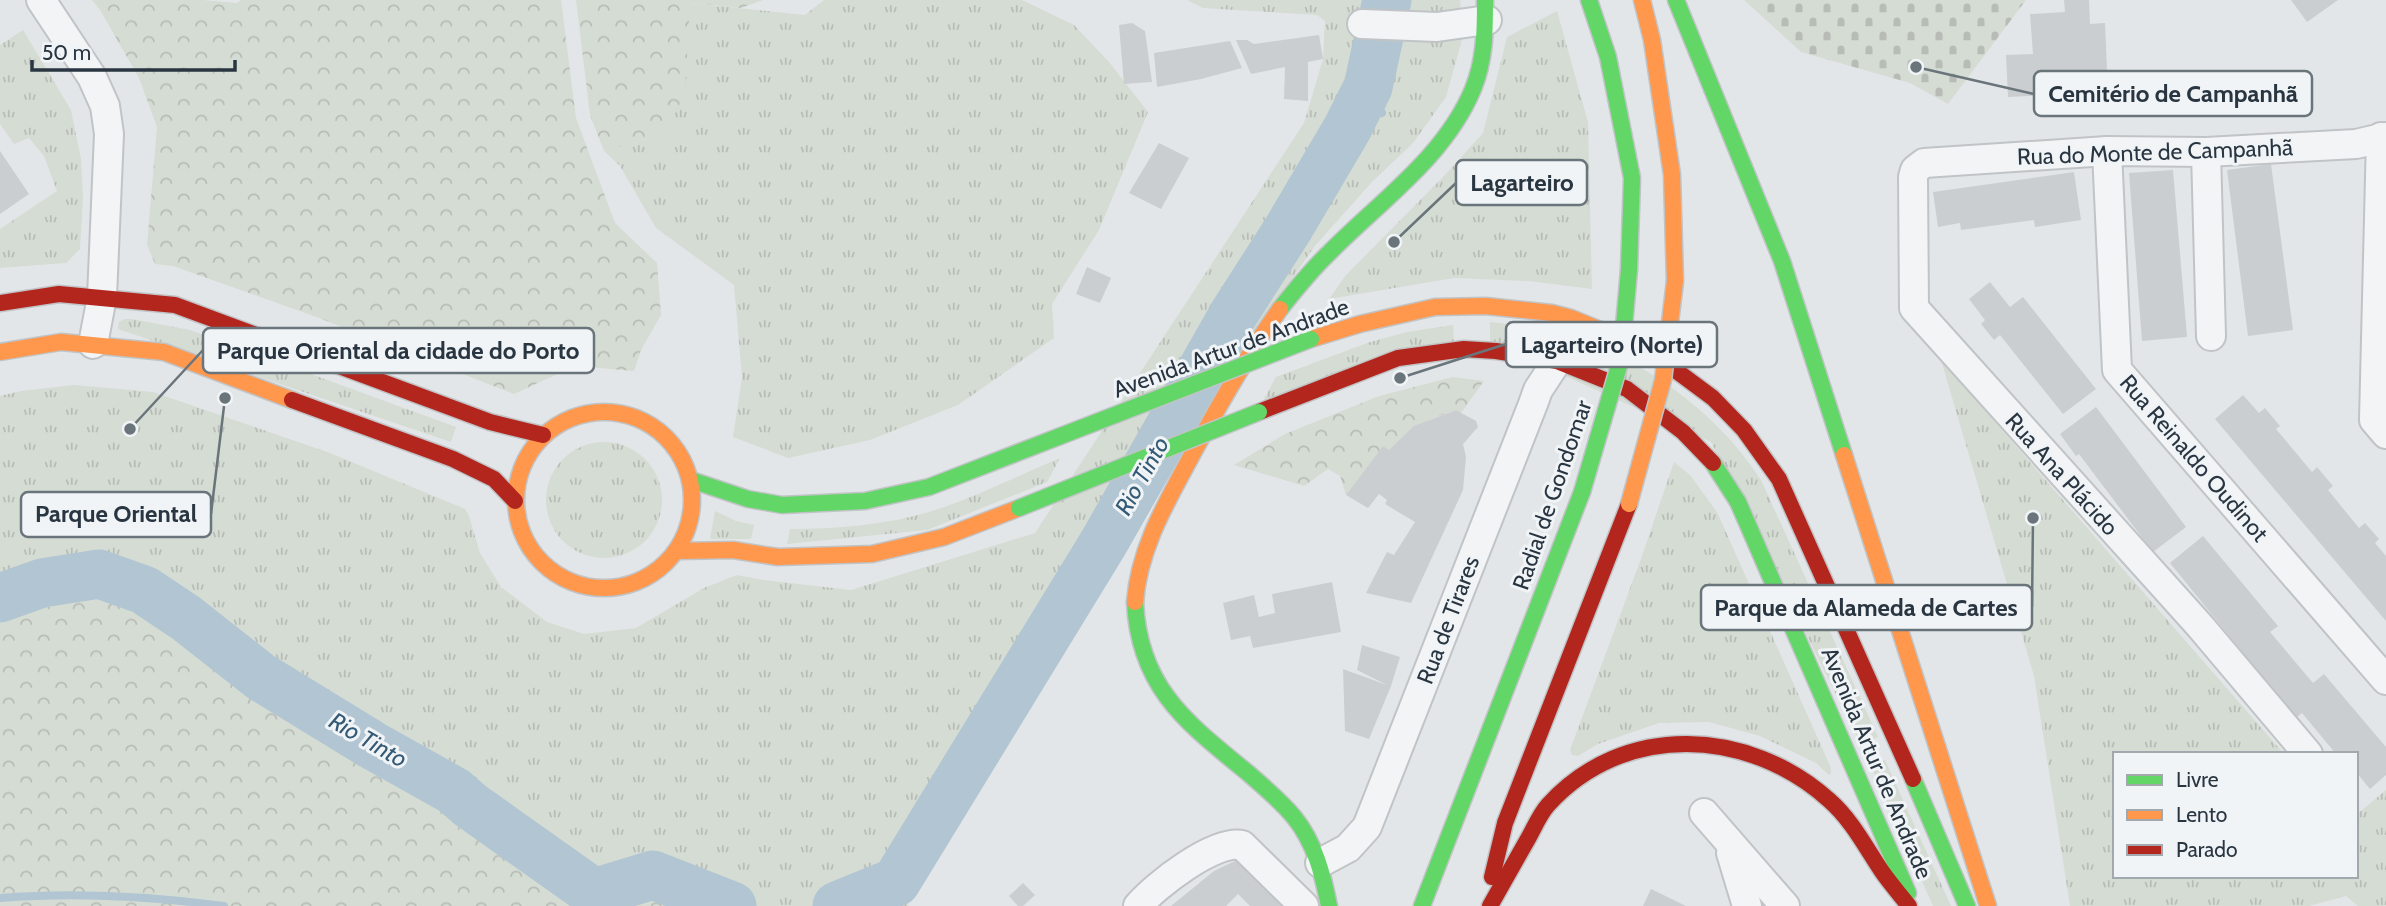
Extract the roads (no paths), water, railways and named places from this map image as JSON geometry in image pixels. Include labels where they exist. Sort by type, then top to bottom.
[{"type":"main road","name":"Radial de Gondomar","points":[[1422,906],[1582,492],[1621,359],[1629,270],[1632,178],[1608,57],[1590,0]]},
{"type":"main road","points":[[1488,906],[1505,823],[1629,504],[1663,380],[1675,281],[1672,175],[1652,40],[1642,0]]},
{"type":"main road","points":[[1676,0],[1782,261],[1988,906]]},
{"type":"main road","points":[[1329,906],[1320,863],[1306,835],[1287,808],[1186,723],[1164,697],[1148,666],[1138,637],[1135,603],[1139,570],[1149,535],[1216,409],[1261,335],[1317,264],[1437,149],[1454,125],[1471,96],[1481,71],[1486,10]]},
{"type":"main road","points":[[0,303],[59,294],[175,305],[491,422],[543,435]]},
{"type":"main road","name":"Avenida Artur de Andrade","points":[[691,480],[748,499],[782,505],[865,501],[929,486],[1311,339],[1360,324],[1435,307],[1486,306],[1552,313],[1571,318],[1647,349],[1713,398],[1744,430],[1779,479],[1967,906]]},
{"type":"main road","points":[[0,352],[61,342],[164,352],[439,454],[494,479],[515,501]]},
{"type":"main road","name":"Avenida Artur de Andrade","points":[[677,551],[733,550],[778,557],[873,554],[944,537],[1398,358],[1464,349],[1496,351],[1557,361],[1627,389],[1683,432],[1714,464],[1738,502],[1911,906]]},
{"type":"main road","points":[[590,412],[617,412],[642,419],[664,435],[681,455],[691,480],[692,504],[688,529],[677,551],[657,571],[633,584],[605,589],[578,584],[553,572],[533,553],[520,529],[515,501],[518,477],[528,454],[543,435],[565,420],[590,412]]},
{"type":"main road","points":[[1488,906],[1546,807],[1564,788],[1586,771],[1633,752],[1655,744],[1690,742],[1724,745],[1766,758],[1812,787],[1828,799],[1855,828],[1881,871],[1911,906]]},
{"type":"street","points":[[41,0],[92,77],[105,106],[109,134],[102,297],[93,344]]},
{"type":"street","points":[[1362,24],[1437,27],[1486,10]]},
{"type":"street","points":[[2383,137],[2374,420],[2386,435]]},
{"type":"street","name":"Rua do Monte de Campanhã","points":[[1924,163],[2107,151],[2206,152],[2356,144],[2383,137]]},
{"type":"street","name":"Rua Reinaldo Oudinot","points":[[2107,151],[2117,370],[2386,680]]},
{"type":"street","points":[[2206,152],[2211,336]]},
{"type":"street","name":"Rua Ana Plácido","points":[[1924,163],[1915,170],[1913,177],[1914,309],[2200,626],[2306,752]]},
{"type":"street","name":"Rua de Tirares","points":[[1320,863],[1348,848],[1367,827],[1538,390],[1557,361]]},
{"type":"street","points":[[1704,813],[1785,906]]},
{"type":"street","points":[[1726,840],[1747,906]]},
{"type":"street","points":[[1138,906],[1174,875],[1204,857],[1234,844],[1242,845],[1304,906]]},
{"type":"waterway","name":"Rio Tinto","points":[[837,906],[896,882],[1104,542],[1233,315],[1347,129],[1368,87],[1387,0]]},
{"type":"waterway","points":[[1368,87],[1382,113]]},
{"type":"waterway","name":"Rio Tinto","points":[[0,598],[42,583],[99,574],[144,590],[186,618],[261,677],[454,791],[594,893],[653,875],[732,906]]},
{"type":"waterway","points":[[0,898],[112,896],[224,906]]},
{"type":"place","name":"Cemitério de Campanhã","points":[[1916,67]]},
{"type":"place","name":"Lagarteiro","points":[[1394,242]]},
{"type":"place","name":"Lagarteiro (Norte)","points":[[1400,378]]},
{"type":"place","name":"Parque Oriental","points":[[225,398]]},
{"type":"place","name":"Parque Oriental da cidade do Porto","points":[[130,429]]},
{"type":"place","name":"Parque da Alameda de Cartes","points":[[2033,518]]}]
